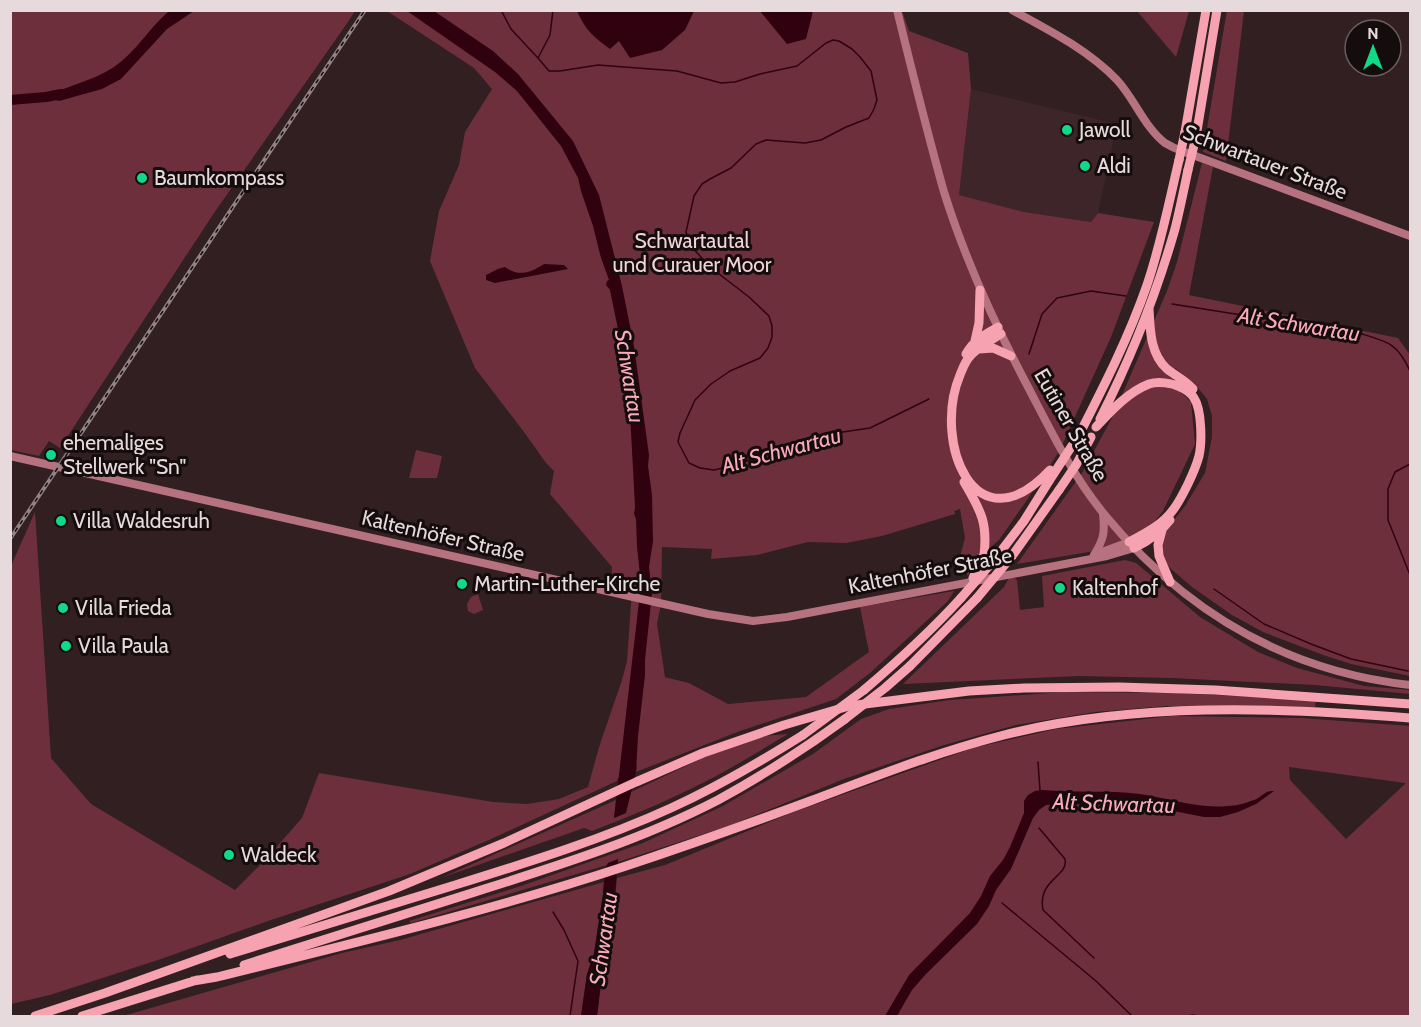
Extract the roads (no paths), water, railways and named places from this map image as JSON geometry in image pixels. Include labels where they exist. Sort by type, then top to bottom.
[{"type":"highway","points":[[999,331],[982,336],[966,362],[954,394],[951,411],[952,433],[960,466],[968,480],[987,496],[1007,499],[1025,492],[1038,483],[1050,470],[1090,414],[1112,371],[1147,284],[1164,226],[1185,132],[1206,10]]},
{"type":"highway","points":[[82,1017],[520,878],[631,839],[716,800],[764,774],[845,720],[910,666],[977,598],[1012,556],[1076,465],[1122,376],[1149,308],[1174,229],[1196,137],[1217,10]]},
{"type":"highway","points":[[961,598],[977,572],[984,555],[986,538],[985,526],[976,502],[951,450],[948,408],[954,380],[963,360],[976,345],[980,323],[980,290]]},
{"type":"highway","points":[[1132,545],[1149,541],[1162,530],[1182,504],[1198,474],[1204,454],[1206,427],[1203,408],[1198,396],[1191,386],[1165,368],[1157,355],[1150,337],[1149,308]]},
{"type":"highway","points":[[976,345],[993,348],[1011,356]]},
{"type":"highway","points":[[1096,427],[1132,393],[1150,383],[1177,385],[1187,390],[1194,398],[1198,408],[1199,454],[1194,473],[1173,510],[1154,529],[1132,545]]},
{"type":"highway","points":[[105,993],[500,871],[604,836],[671,808],[757,764],[803,735],[864,690],[945,616],[995,559],[1024,521],[1076,434]]},
{"type":"highway","points":[[1162,530],[1158,545],[1159,556],[1170,582]]},
{"type":"highway","points":[[35,1017],[389,891],[504,843],[703,753],[784,725],[849,706],[969,691],[1096,687],[1215,690],[1410,705]]},
{"type":"highway","points":[[193,981],[468,914],[600,874],[712,837],[919,759],[1006,734],[1078,720],[1215,710],[1323,712],[1410,718]]},
{"type":"street","name":"Eutiner Straße","points":[[897,10],[945,192],[980,290],[1011,356],[1070,465],[1103,512],[1132,545],[1185,595],[1260,642],[1320,666],[1375,679],[1410,684]]},
{"type":"street","name":"Schwartauer Straße","points":[[1012,10],[1091,56],[1120,82],[1139,111],[1165,142],[1182,152],[1410,236]]},
{"type":"street","name":"Kaltenhöfer Straße","points":[[10,456],[708,614],[753,621],[1078,562],[1107,556],[1132,545]]},
{"type":"street","points":[[1094,555],[1104,536],[1103,512]]},
{"type":"street","name":"Kaltenhöfer Straße","points":[[1078,562],[1094,555],[1132,545]]},
{"type":"water","points":[[169,11],[194,11],[167,29],[121,79],[102,89],[59,101],[46,97],[114,67]]},
{"type":"water","points":[[407,11],[434,11],[493,51],[518,74],[573,141],[599,195],[622,286],[634,346],[649,455],[648,466],[652,495],[653,541],[649,567],[652,593],[636,772],[626,813],[614,818],[641,584],[634,514],[630,413],[622,349],[610,290],[606,285],[609,280],[578,178],[561,146],[517,91],[495,72]]},
{"type":"water","points":[[577,11],[694,11],[685,30],[662,50],[630,58],[619,41],[610,49],[594,37]]},
{"type":"water","points":[[760,11],[813,11],[806,39],[787,44]]},
{"type":"water","points":[[544,264],[564,265],[568,269],[495,283],[486,280],[486,275],[505,267],[524,273]]},
{"type":"water","points":[[1042,790],[1128,793],[1216,807],[1244,803],[1274,791],[1256,804],[1220,817],[1204,817],[1153,807],[1046,805],[1033,818],[1011,869],[977,924],[912,990],[897,1016],[885,1016],[909,975],[970,913],[990,876],[1010,847],[1024,813],[1024,801],[1028,795]]},
{"type":"water","points":[[618,859],[612,929],[607,934],[597,1016],[581,1016],[587,974],[594,953],[607,865]]},
{"type":"waterway","name":"Alt Schwartau","points":[[501,10],[511,29],[537,57]]},
{"type":"waterway","name":"Alt Schwartau","points":[[553,10],[550,35],[538,58],[549,71],[598,65],[677,71],[721,83],[735,82],[797,66],[833,40],[852,49],[871,71],[877,100],[869,118],[821,140],[805,143],[766,140],[756,144],[731,168],[702,184],[694,196],[686,232],[690,245],[710,267],[749,297],[769,316],[772,337],[768,348],[760,358],[730,371],[711,384],[695,400],[678,442],[689,463],[700,468],[714,470],[736,465],[829,434],[870,428],[929,399]]},
{"type":"waterway","name":"Schwartau","points":[[10,100],[61,94]]},
{"type":"waterway","points":[[643,251],[689,245]]},
{"type":"waterway","name":"Alt Schwartau","points":[[1029,354],[1042,314],[1057,298],[1091,291],[1126,296]]},
{"type":"waterway","name":"Alt Schwartau","points":[[1172,304],[1362,334],[1392,345],[1406,362],[1410,371]]},
{"type":"waterway","name":"Alt Schwartau","points":[[1410,464],[1395,472],[1388,489],[1388,520],[1410,575]]},
{"type":"waterway","points":[[1214,589],[1264,624],[1311,644],[1351,659],[1408,671]]},
{"type":"waterway","points":[[1038,762],[1040,790]]},
{"type":"waterway","points":[[1039,828],[1065,859],[1062,870],[1044,891],[1043,910],[1094,958]]},
{"type":"waterway","points":[[1002,903],[1096,981],[1132,1016]]},
{"type":"waterway","points":[[553,912],[578,961],[570,1016]]},
{"type":"waterway","points":[[1187,1016],[1194,1015]]},
{"type":"railway","points":[[10,539],[365,10]]},
{"type":"place","name":"Jawoll","points":[[1067,130]]},
{"type":"place","name":"Aldi","points":[[1085,166]]},
{"type":"place","name":"Baumkompass","points":[[142,178]]},
{"type":"place","name":"ehemaliges Stellwerk \"Sn\"","points":[[51,455]]},
{"type":"place","name":"Villa Waldesruh","points":[[61,521]]},
{"type":"place","name":"Martin-Luther-Kirche","points":[[462,584]]},
{"type":"place","name":"Kaltenhof","points":[[1060,588]]},
{"type":"place","name":"Villa Frieda","points":[[63,608]]},
{"type":"place","name":"Villa Paula","points":[[66,646]]},
{"type":"place","name":"Waldeck","points":[[229,855]]},
{"type":"park label","name":"Schwartautal und Curauer Moor","points":[[692,253]]}]
